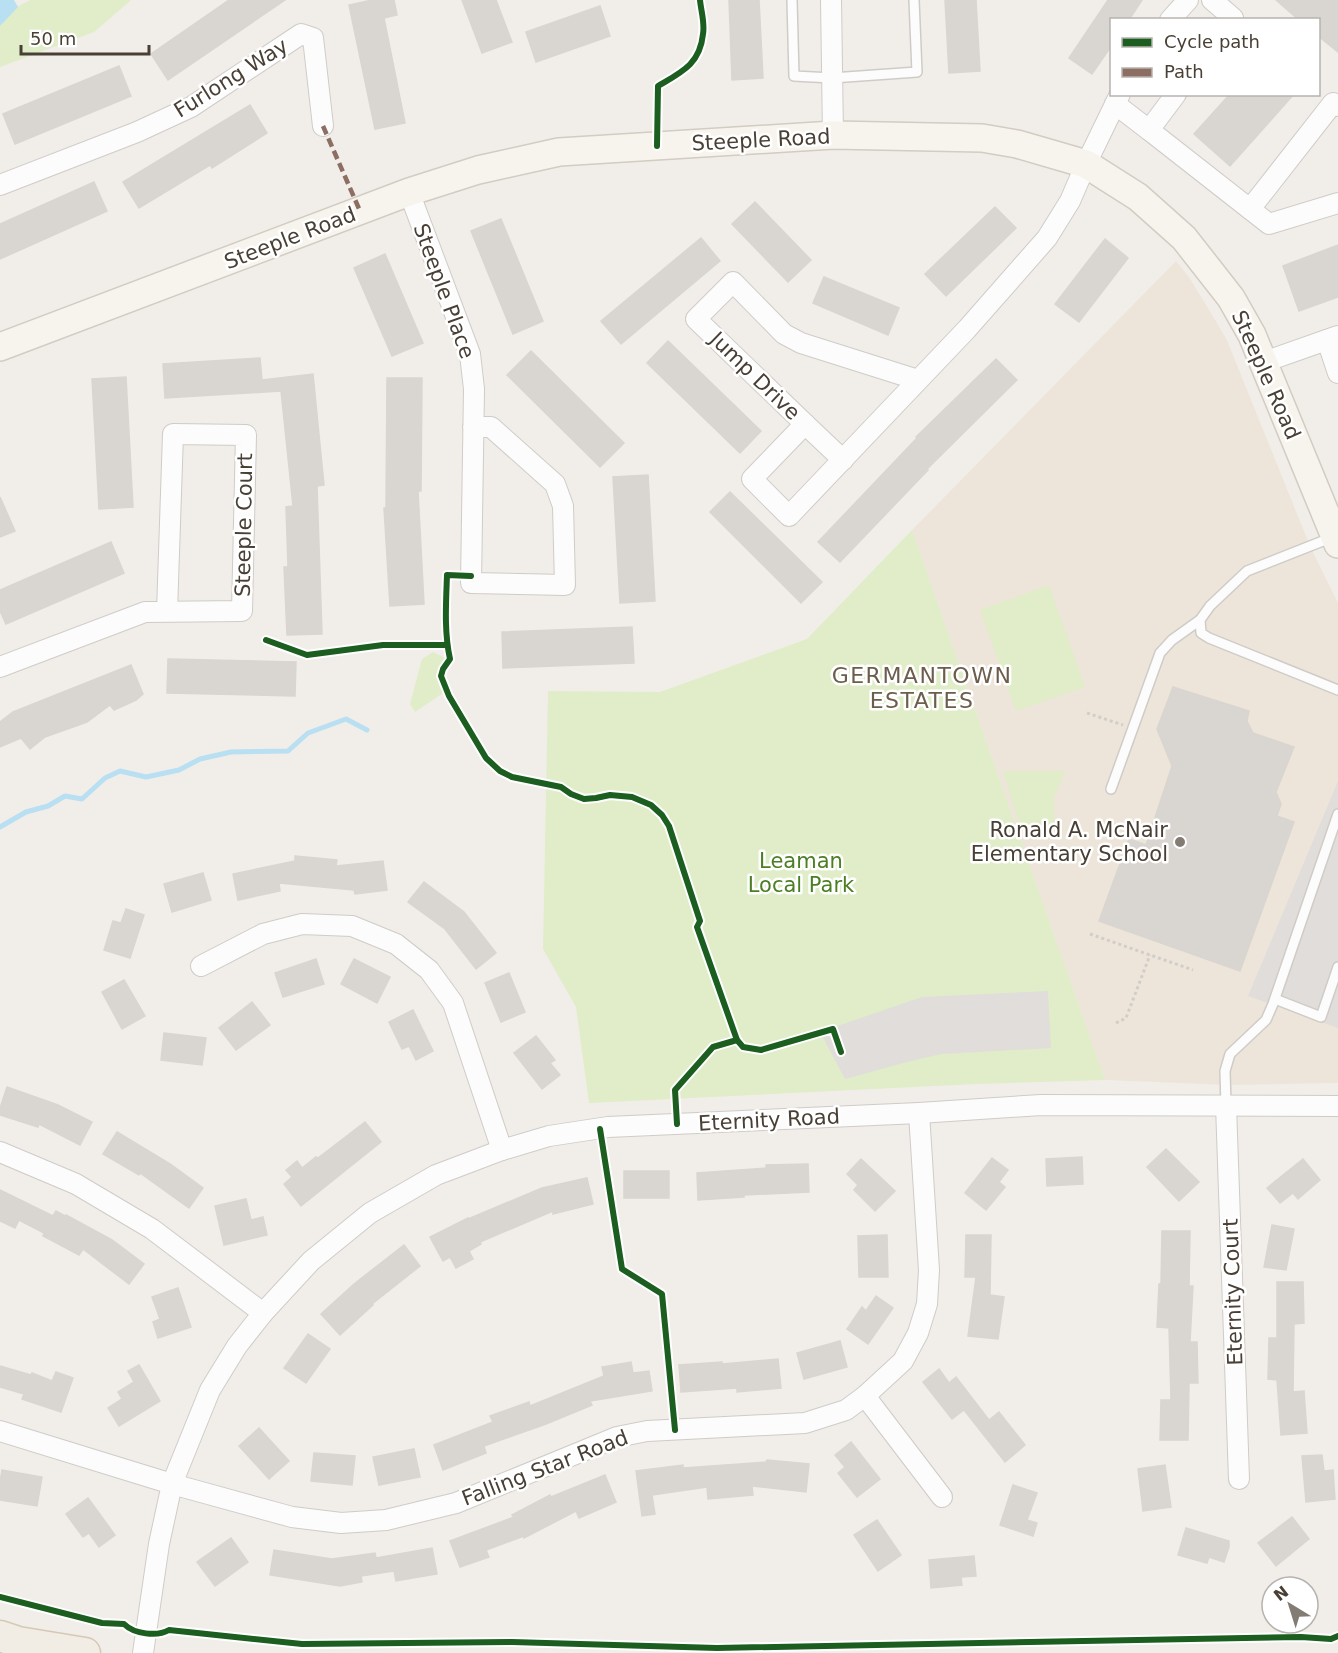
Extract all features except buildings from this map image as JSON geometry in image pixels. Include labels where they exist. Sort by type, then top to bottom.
[{"type":"main road","points":[[0,1636],[18,1642],[86,1653]]},
{"type":"street","points":[[831,0],[833,135]]},
{"type":"street","points":[[1172,18],[1188,0]]},
{"type":"street","points":[[1212,0],[1233,18]]},
{"type":"street","name":"Furlong Way","points":[[0,185],[137,132],[191,107],[301,34],[313,38],[323,126]]},
{"type":"street","points":[[1149,130],[1174,96]]},
{"type":"street","points":[[1117,99],[1149,130],[1269,224],[1338,203]]},
{"type":"street","name":"Jump Drive","points":[[918,380],[801,343],[784,334],[733,282],[696,319],[805,424],[752,479],[789,516],[967,329],[1047,237],[1070,201],[1117,99]]},
{"type":"street","points":[[1251,209],[1333,103],[1338,106]]},
{"type":"street","name":"Steeple Road","points":[[0,347],[409,192],[478,170],[558,152],[833,135],[982,138],[1017,144],[1086,164],[1138,197],[1184,238],[1231,298],[1252,335],[1337,538]]},
{"type":"street","name":"Steeple Place","points":[[409,192],[470,354],[474,388],[473,427],[471,583],[565,585],[563,506],[555,484],[491,427],[473,427]]},
{"type":"street","points":[[1264,362],[1333,338],[1338,373]]},
{"type":"street","points":[[805,424],[843,460]]},
{"type":"street","name":"Steeple Court","points":[[0,667],[145,612],[167,612],[242,611],[246,435],[173,434],[167,612]]},
{"type":"street","points":[[201,966],[263,934],[302,924],[352,926],[396,944],[429,970],[453,1003],[502,1150]]},
{"type":"street","name":"Eternity Road","points":[[143,1653],[159,1544],[172,1484],[210,1390],[237,1346],[311,1261],[370,1213],[436,1175],[502,1150],[549,1136],[608,1127],[1041,1105],[1338,1106]]},
{"type":"street","name":"Eternity Court","points":[[1226,1105],[1239,1479]]},
{"type":"street","name":"Falling Star Road","points":[[0,1431],[172,1484],[292,1517],[341,1522],[386,1520],[456,1503],[617,1437],[647,1431],[805,1423],[846,1410],[903,1361],[918,1333],[927,1304],[929,1270],[919,1113]]},
{"type":"street","points":[[0,1152],[76,1184],[152,1229],[263,1314]]},
{"type":"street","points":[[865,1396],[942,1497]]},
{"type":"lane","points":[[792,0],[794,76],[832,78],[917,72],[914,0]]},
{"type":"lane","points":[[1111,789],[1160,653],[1172,640],[1200,620],[1210,606],[1247,571],[1337,538]]},
{"type":"lane","points":[[1200,620],[1201,633],[1209,638],[1338,690]]},
{"type":"lane","points":[[1226,1105],[1226,1071],[1230,1054],[1266,1020],[1338,814]]},
{"type":"lane","points":[[1275,999],[1321,1017],[1338,967]]},
{"type":"path","points":[[1087,713],[1133,728]]},
{"type":"path","points":[[1090,934],[1193,970]]},
{"type":"path","points":[[1116,1023],[1126,1018],[1150,955]]},
{"type":"shaded area","name":"Ronald A. McNair Elementary School","points":[[1176,261],[1189,277],[1227,340],[1310,546],[1338,603],[1338,1083],[1226,1085],[1105,1080],[912,530]]},
{"type":"shaded area","points":[[1338,781],[1338,1028],[1248,996]]},
{"type":"shaded area","points":[[1048,991],[1051,1048],[941,1054],[845,1079],[820,1032],[922,997]]},
{"type":"green space","points":[[30,0],[131,0],[94,32],[0,67],[0,16]]},
{"type":"green space","name":"Leaman Local Park","points":[[912,530],[1105,1080],[589,1103],[576,1007],[543,949],[548,691],[660,692],[807,639]]},
{"type":"green space","points":[[1049,585],[1085,687],[1016,711],[980,610]]},
{"type":"green space","points":[[433,652],[447,659],[439,676],[446,691],[415,712],[410,704],[422,659]]},
{"type":"green space","points":[[1003,771],[1065,771],[1054,798],[1054,830],[1021,830]]},
{"type":"water","points":[[0,0],[14,0],[18,7],[0,26]]},
{"type":"waterway","points":[[0,827],[26,812],[48,806],[65,796],[82,799],[105,778],[120,771],[146,777],[179,770],[200,759],[231,752],[288,751],[308,733],[346,719],[367,730]]},
{"type":"marked path","points":[[323,126],[360,211]]},
{"type":"cycle path","points":[[657,146],[658,86],[682,71],[698,53],[703,30],[700,0]]},
{"type":"cycle path","points":[[471,576],[447,575],[446,628],[450,659],[441,676],[449,696],[486,758],[500,771],[512,777],[561,787],[584,799],[610,795],[632,797],[651,805],[662,815],[669,826],[700,921],[697,927],[737,1040],[743,1047],[761,1050],[833,1029],[841,1052]]},
{"type":"cycle path","points":[[266,640],[307,655],[383,645],[447,645]]},
{"type":"cycle path","points":[[677,1124],[675,1090],[713,1047],[737,1040]]},
{"type":"cycle path","points":[[600,1129],[622,1269],[662,1294],[675,1430]]},
{"type":"cycle path","points":[[0,1597],[102,1623],[124,1624],[146,1633],[169,1630],[302,1644],[512,1642],[717,1648],[1301,1637],[1331,1639],[1338,1636]]},
{"type":"place","name":"Ronald A. McNair Elementary School","points":[[1180,842]]},
{"type":"district","name":"GERMANTOWN ESTATES","points":[[922,688]]}]
